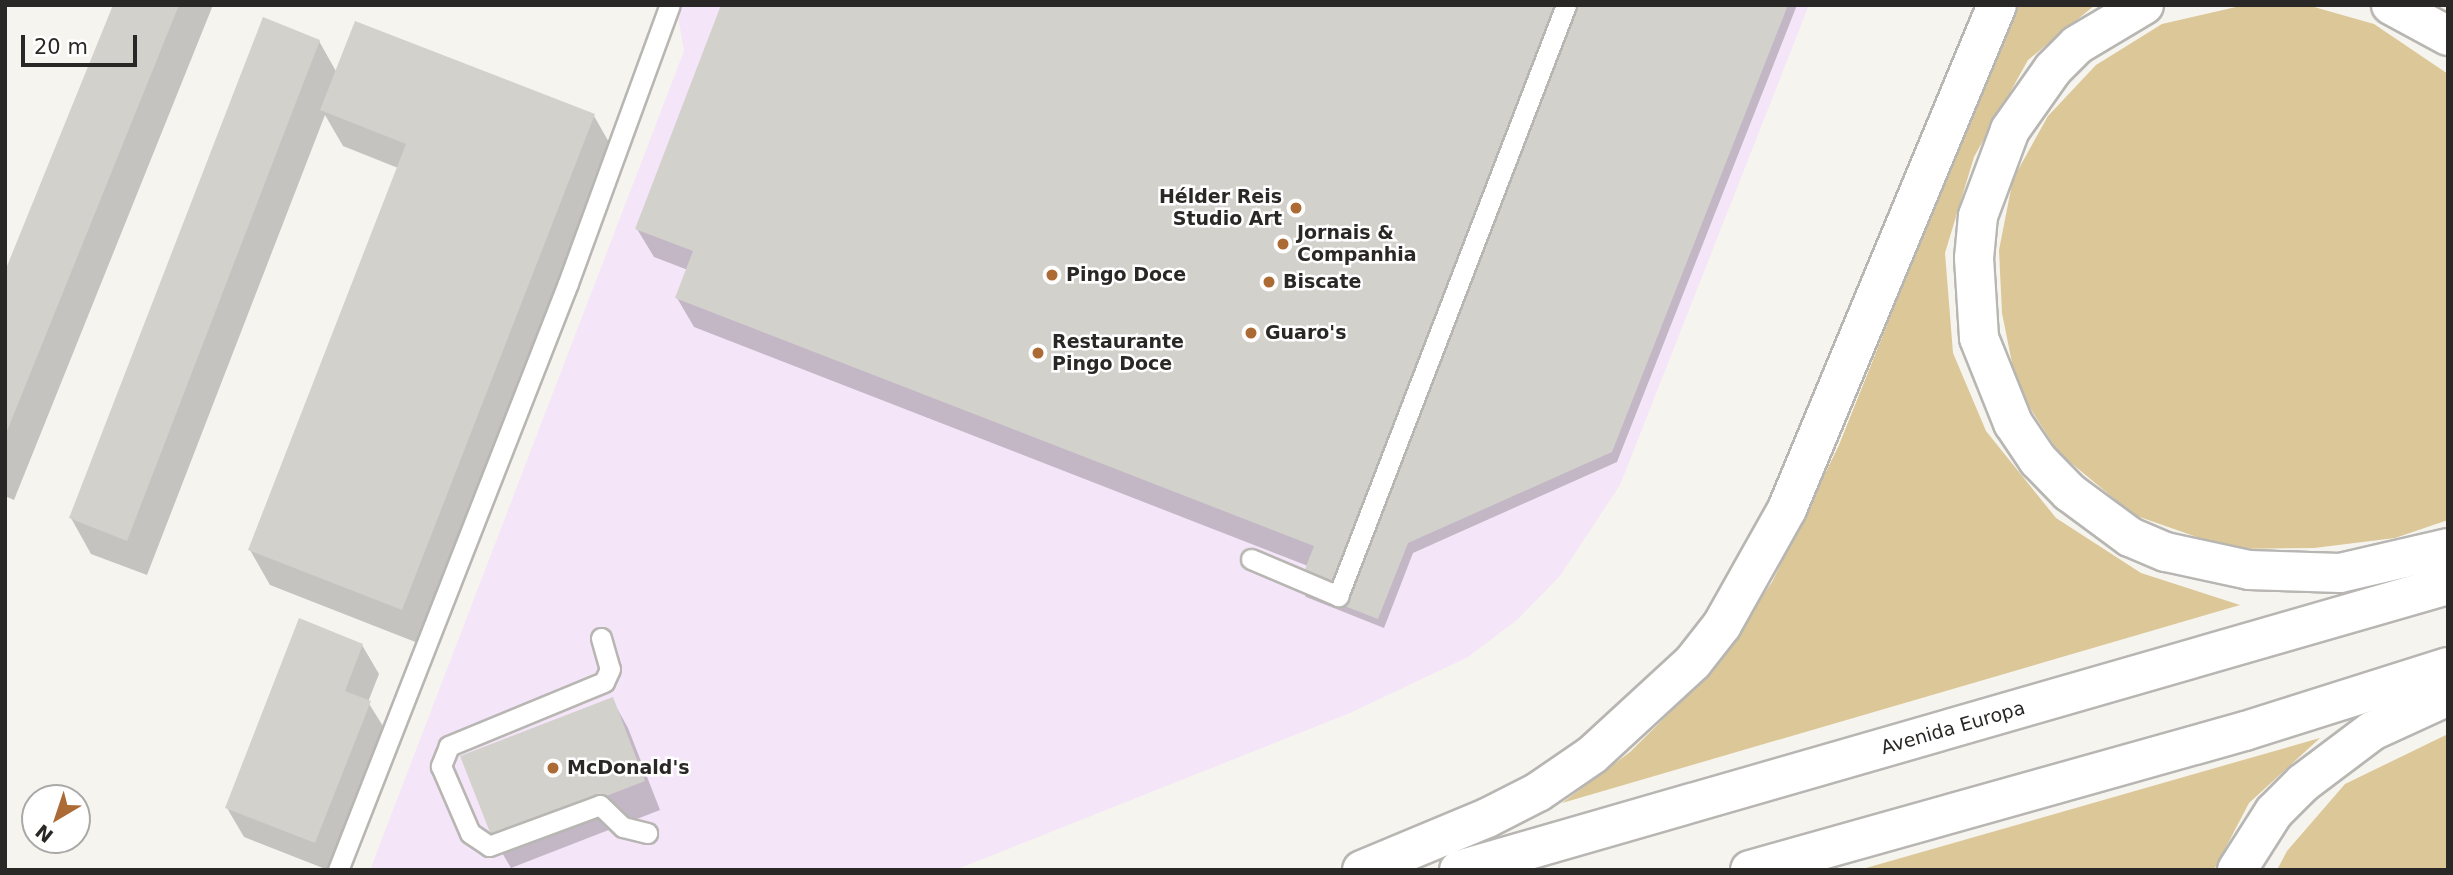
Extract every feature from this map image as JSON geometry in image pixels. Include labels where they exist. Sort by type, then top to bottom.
[{"type":"main road","points":[[1362,870],[1487,818],[1538,792],[1592,755],[1693,662],[1722,625],[1787,509],[1997,5]]},
{"type":"main road","points":[[2144,5],[2077,45],[2053,69],[2010,131],[1978,216],[1974,258],[1979,338],[2013,423],[2038,460],[2069,492],[2130,537],[2166,552],[2249,570],[2340,573],[2448,548]]},
{"type":"main road","points":[[2391,5],[2448,36]]},
{"type":"main road","name":"Avenida Europa","points":[[1459,870],[2448,585]]},
{"type":"main road","points":[[1750,870],[2245,731],[2448,667]]},
{"type":"main road","points":[[2237,870],[2274,812],[2312,775],[2372,731],[2448,696]]},
{"type":"lane","points":[[338,870],[558,309],[670,5]]},
{"type":"lane","points":[[1251,559],[1338,596],[1566,5]]},
{"type":"lane","points":[[601,638],[610,669],[604,682],[449,746],[441,766],[470,833],[489,846],[600,805],[623,827],[647,833]]},
{"type":"shaded area","points":[[676,5],[1809,5],[1620,485],[1560,576],[1518,619],[1468,657],[1350,713],[955,870],[370,870],[684,51]]},
{"type":"shaded area","points":[[2015,5],[2095,5],[2028,60],[1974,157],[1945,253],[1953,353],[1986,431],[2056,518],[2141,573],[2240,605],[1562,803],[1630,752],[1708,675],[1772,582],[1839,445]]},
{"type":"shaded area","points":[[2307,5],[2374,24],[2448,74],[2448,520],[2395,538],[2314,548],[2231,549],[2134,515],[2059,453],[2017,388],[2002,313],[1999,250],[2013,179],[2048,116],[2096,65],[2162,24],[2236,7]]},
{"type":"shaded area","points":[[2448,734],[2448,870],[2277,870],[2287,851],[2345,784]]},
{"type":"shaded area","points":[[2320,738],[2249,803],[2214,870],[1859,870]]},
{"type":"building","points":[[113,5],[179,5],[5,436],[5,271]]},
{"type":"building","name":"Pingo Doce","points":[[721,5],[1788,5],[1612,452],[1408,543],[1378,619],[1298,588],[1314,546],[675,298],[693,251],[635,229]]},
{"type":"building","points":[[263,17],[320,40],[127,541],[69,518]]},
{"type":"building","points":[[355,21],[595,114],[402,610],[248,550],[406,144],[320,110]]},
{"type":"building","points":[[299,618],[363,644],[345,691],[371,701],[315,843],[225,808]]},
{"type":"building","name":"McDonald's","points":[[613,697],[645,781],[493,840],[460,756]]},
{"type":"place","name":"Hélder Reis Studio Art","points":[[1296,208]]},
{"type":"place","name":"Jornais & Companhia","points":[[1283,244]]},
{"type":"place","name":"Pingo Doce","points":[[1052,275]]},
{"type":"place","name":"Biscate","points":[[1269,282]]},
{"type":"place","name":"Guaro's","points":[[1251,333]]},
{"type":"place","name":"Restaurante Pingo Doce","points":[[1038,353]]},
{"type":"place","name":"McDonald's","points":[[553,768]]}]
